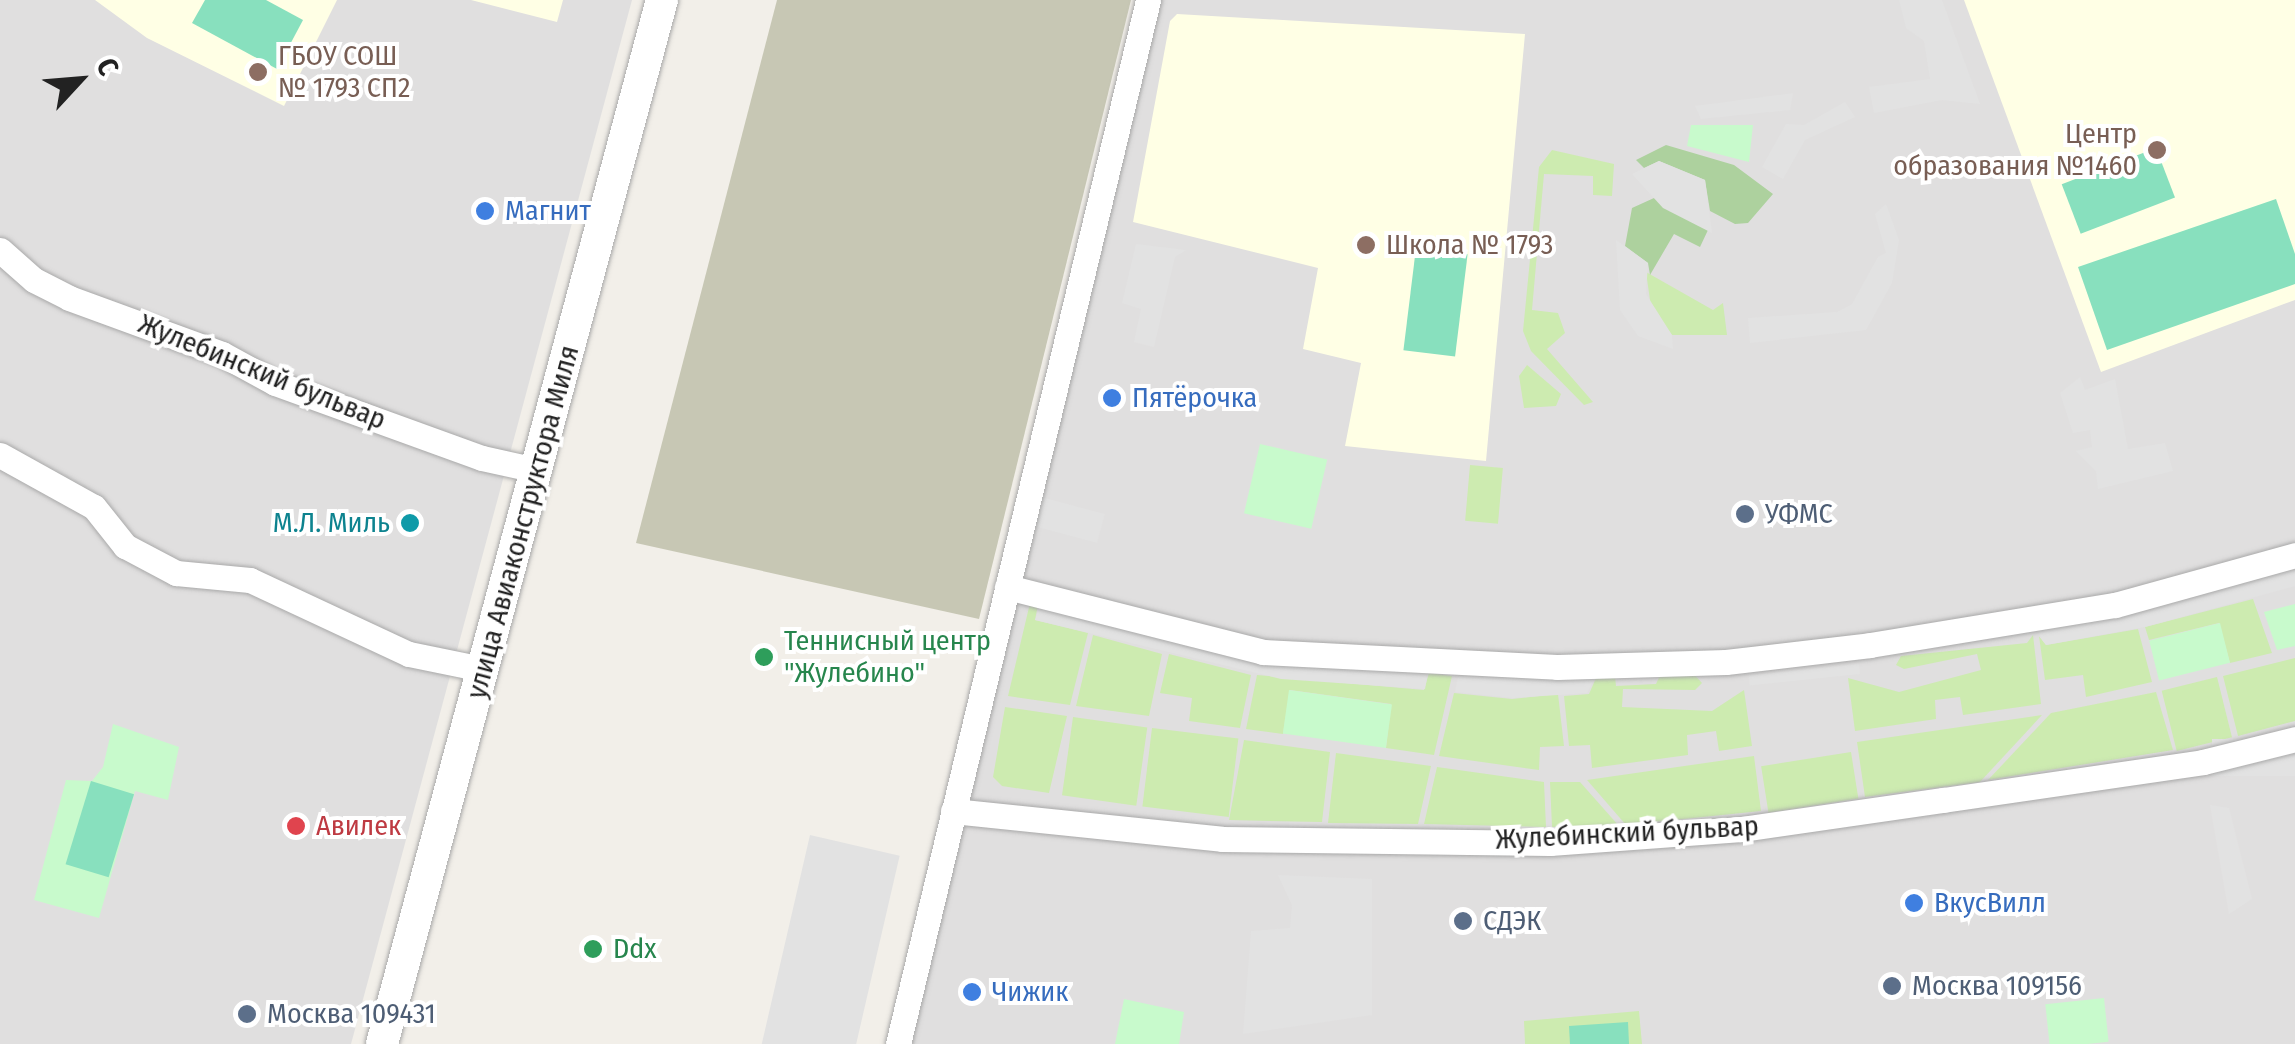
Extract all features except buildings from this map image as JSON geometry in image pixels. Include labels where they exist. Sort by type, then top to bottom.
[{"type":"street","name":"улица Авиаконструктора Миля","points":[[382,1044],[662,0]]},
{"type":"street","points":[[898,1044],[1148,0]]},
{"type":"street","name":"Жулебинский бульвар","points":[[0,250],[34,280],[69,298],[222,354],[275,383],[482,458],[536,470]]},
{"type":"street","points":[[0,454],[94,507],[125,546],[176,573],[250,580],[409,654],[484,668]]},
{"type":"street","points":[[1007,587],[1263,652],[1557,666],[1726,662],[1870,645],[2115,605],[2295,555]]},
{"type":"street","name":"Жулебинский бульвар","points":[[954,812],[1222,838],[1550,844],[1740,828],[1943,800],[2203,762],[2295,739]]},
{"type":"shaded area","points":[[0,0],[632,0],[351,1044],[0,1044]]},
{"type":"shaded area","name":"ГБОУ СОШ № 1793 СП2","points":[[95,0],[337,0],[284,106],[147,38]]},
{"type":"shaded area","name":"ГБОУ СОШ № 1793 СП2","points":[[471,0],[563,0],[557,22]]},
{"type":"shaded area","points":[[777,0],[1131,0],[979,619],[636,543]]},
{"type":"shaded area","points":[[1161,0],[2295,0],[2295,1044],[908,1044]]},
{"type":"shaded area","points":[[1899,0],[1942,0],[1980,104],[1942,100],[1874,113],[1869,87],[1930,79],[1924,41],[1906,28]]},
{"type":"shaded area","name":"Центр образования №1460","points":[[1964,0],[2295,0],[2295,300],[2101,372]]},
{"type":"shaded area","name":"Школа № 1793","points":[[1177,14],[1525,34],[1486,461],[1345,446],[1361,363],[1303,349],[1318,268],[1133,222],[1170,21]]},
{"type":"shaded area","points":[[1793,93],[1790,110],[1701,119],[1695,106]]},
{"type":"shaded area","points":[[1845,102],[1855,117],[1805,140],[1783,179],[1762,167],[1786,124],[1804,125]]},
{"type":"shaded area","points":[[1659,161],[1705,180],[1712,233],[1663,208],[1632,174]]},
{"type":"shaded area","points":[[1886,204],[1899,240],[1892,283],[1866,330],[1750,343],[1748,318],[1837,312],[1852,304],[1878,257],[1886,253],[1875,214]]},
{"type":"shaded area","points":[[1616,240],[1648,263],[1646,294],[1672,335],[1673,349],[1638,336],[1620,310]]},
{"type":"shaded area","points":[[1136,244],[1186,250],[1175,257],[1154,347],[1134,342],[1141,309],[1122,303]]},
{"type":"shaded area","points":[[2080,377],[2085,390],[2115,379],[2128,449],[2165,443],[2173,471],[2098,489],[2096,471],[2076,451],[2092,447],[2090,430],[2073,433],[2060,393]]},
{"type":"shaded area","points":[[1041,497],[1105,514],[1097,543],[1033,526]]},
{"type":"shaded area","points":[[2295,568],[2295,586],[2145,627],[2046,645],[2039,636],[2040,630],[2132,614]]},
{"type":"shaded area","points":[[1041,605],[1283,663],[1428,673],[1425,689],[1281,679],[1035,620]]},
{"type":"shaded area","points":[[1859,664],[1860,674],[1750,686],[1749,676]]},
{"type":"shaded area","points":[[1458,677],[1594,679],[1587,693],[1513,698],[1455,692]]},
{"type":"shaded area","points":[[2212,739],[2295,739],[2295,776],[2212,776]]},
{"type":"shaded area","points":[[2210,805],[2229,808],[2252,899],[2229,914]]},
{"type":"shaded area","points":[[810,835],[900,856],[856,1044],[762,1044]]},
{"type":"shaded area","points":[[1278,875],[1372,879],[1372,1015],[1243,1034],[1251,931],[1290,928],[1292,905]]},
{"type":"green space","points":[[205,0],[266,0],[303,20],[277,69],[192,23]]},
{"type":"green space","points":[[1691,125],[1753,125],[1749,162],[1687,146]]},
{"type":"green space","points":[[1666,145],[1734,165],[1773,194],[1748,223],[1735,224],[1710,211],[1705,180],[1659,161],[1644,168],[1636,160]]},
{"type":"green space","points":[[2156,148],[2175,197],[2081,234],[2062,184]]},
{"type":"green space","points":[[1552,150],[1614,164],[1612,196],[1593,195],[1593,176],[1544,174],[1532,310],[1558,313],[1565,333],[1547,349],[1593,402],[1584,405],[1531,351],[1523,331],[1539,167]]},
{"type":"green space","points":[[1654,198],[1708,230],[1700,247],[1674,234],[1650,275],[1648,263],[1625,246],[1632,208]]},
{"type":"green space","points":[[2276,199],[2295,254],[2295,284],[2107,350],[2078,267]]},
{"type":"green space","points":[[1416,248],[1468,254],[1455,357],[1403,350]]},
{"type":"green space","points":[[1646,272],[1713,310],[1723,303],[1727,335],[1672,335],[1651,307]]},
{"type":"green space","points":[[1527,365],[1561,394],[1556,406],[1524,408],[1519,376]]},
{"type":"green space","points":[[1260,444],[1327,460],[1311,529],[1244,513]]},
{"type":"green space","points":[[1470,465],[1503,468],[1498,524],[1465,521]]},
{"type":"green space","points":[[2253,599],[2272,653],[2230,663],[2219,623],[2149,640],[2145,627]]},
{"type":"green space","points":[[1030,603],[1038,605],[1035,620],[1088,633],[1070,705],[1008,696]]},
{"type":"green space","points":[[2295,604],[2295,646],[2277,650],[2264,612]]},
{"type":"green space","points":[[2220,623],[2230,663],[2159,680],[2149,641]]},
{"type":"green space","points":[[2138,629],[2152,682],[2086,697],[2083,675],[2045,680],[2039,636],[2046,645]]},
{"type":"green space","points":[[1093,635],[1162,654],[1149,716],[1076,706]]},
{"type":"green space","points":[[2033,635],[2041,704],[1963,715],[1960,697],[1935,700],[1936,719],[1855,731],[1848,678],[1899,692],[1981,670],[1977,654],[1904,669],[1896,665],[1901,656],[2027,643]]},
{"type":"green space","points":[[1169,654],[1251,675],[1240,728],[1189,721],[1192,698],[1160,693]]},
{"type":"green space","points":[[2295,658],[2295,721],[2238,736],[2223,676]]},
{"type":"green space","points":[[1689,669],[1702,683],[1695,690],[1623,689],[1622,707],[1712,711],[1744,690],[1752,746],[1719,751],[1716,731],[1687,735],[1688,755],[1592,768],[1590,745],[1569,746],[1564,696],[1589,694],[1596,678],[1615,676],[1616,686],[1656,684],[1662,671]]},
{"type":"green space","points":[[1429,673],[1452,676],[1434,755],[1386,748],[1391,704],[1290,690],[1283,734],[1246,729],[1257,675],[1424,690]]},
{"type":"green space","points":[[2217,677],[2232,737],[2177,751],[2162,691]]},
{"type":"green space","points":[[1289,690],[1392,704],[1386,748],[1283,734]]},
{"type":"green space","points":[[2156,692],[2173,750],[1988,780],[2051,713]]},
{"type":"green space","points":[[1454,693],[1512,699],[1558,694],[1564,746],[1540,747],[1539,770],[1439,756]]},
{"type":"green space","points":[[1005,707],[1067,716],[1049,793],[1002,786],[993,777]]},
{"type":"green space","points":[[2042,715],[1980,782],[1865,797],[1857,742]]},
{"type":"green space","points":[[1073,717],[1147,727],[1136,806],[1062,795]]},
{"type":"green space","points":[[113,724],[179,747],[168,800],[135,791],[99,918],[34,900],[66,780],[92,781],[103,767]]},
{"type":"green space","points":[[1152,728],[1238,739],[1229,817],[1142,806]]},
{"type":"green space","points":[[1244,740],[1330,752],[1322,822],[1229,820]]},
{"type":"green space","points":[[1851,752],[1858,798],[1768,813],[1761,766]]},
{"type":"green space","points":[[1336,753],[1431,766],[1418,824],[1328,823]]},
{"type":"green space","points":[[1754,756],[1761,811],[1626,825],[1587,780]]},
{"type":"green space","points":[[1437,767],[1544,782],[1546,827],[1424,824]]},
{"type":"green space","points":[[91,781],[134,794],[109,877],[66,864]]},
{"type":"green space","points":[[1550,782],[1580,782],[1619,826],[1552,827]]},
{"type":"green space","points":[[2104,998],[2109,1042],[2050,1044],[2045,1004]]},
{"type":"green space","points":[[1124,999],[1184,1012],[1179,1044],[1115,1044]]},
{"type":"green space","points":[[1639,1011],[1642,1044],[1525,1044],[1524,1021]]},
{"type":"green space","points":[[1628,1022],[1629,1044],[1570,1044],[1569,1026]]},
{"type":"place","name":"ГБОУ СОШ № 1793 СП2","points":[[258,72]]},
{"type":"place","name":"Центр образования №1460","points":[[2157,150]]},
{"type":"place","name":"Магнит","points":[[485,211]]},
{"type":"place","name":"Школа № 1793","points":[[1366,245]]},
{"type":"place","name":"Пятёрочка","points":[[1112,398]]},
{"type":"place","name":"УФМС","points":[[1745,514]]},
{"type":"place","name":"М.Л. Миль","points":[[410,523]]},
{"type":"place","name":"Теннисный центр \"Жулебино\"","points":[[764,657]]},
{"type":"place","name":"Авилек","points":[[296,826]]},
{"type":"place","name":"ВкусВилл","points":[[1914,903]]},
{"type":"place","name":"СДЭК","points":[[1463,921]]},
{"type":"place","name":"Ddx","points":[[593,949]]},
{"type":"place","name":"Москва 109156","points":[[1892,986]]},
{"type":"place","name":"Чижик","points":[[972,992]]},
{"type":"place","name":"Москва 109431","points":[[247,1014]]}]
